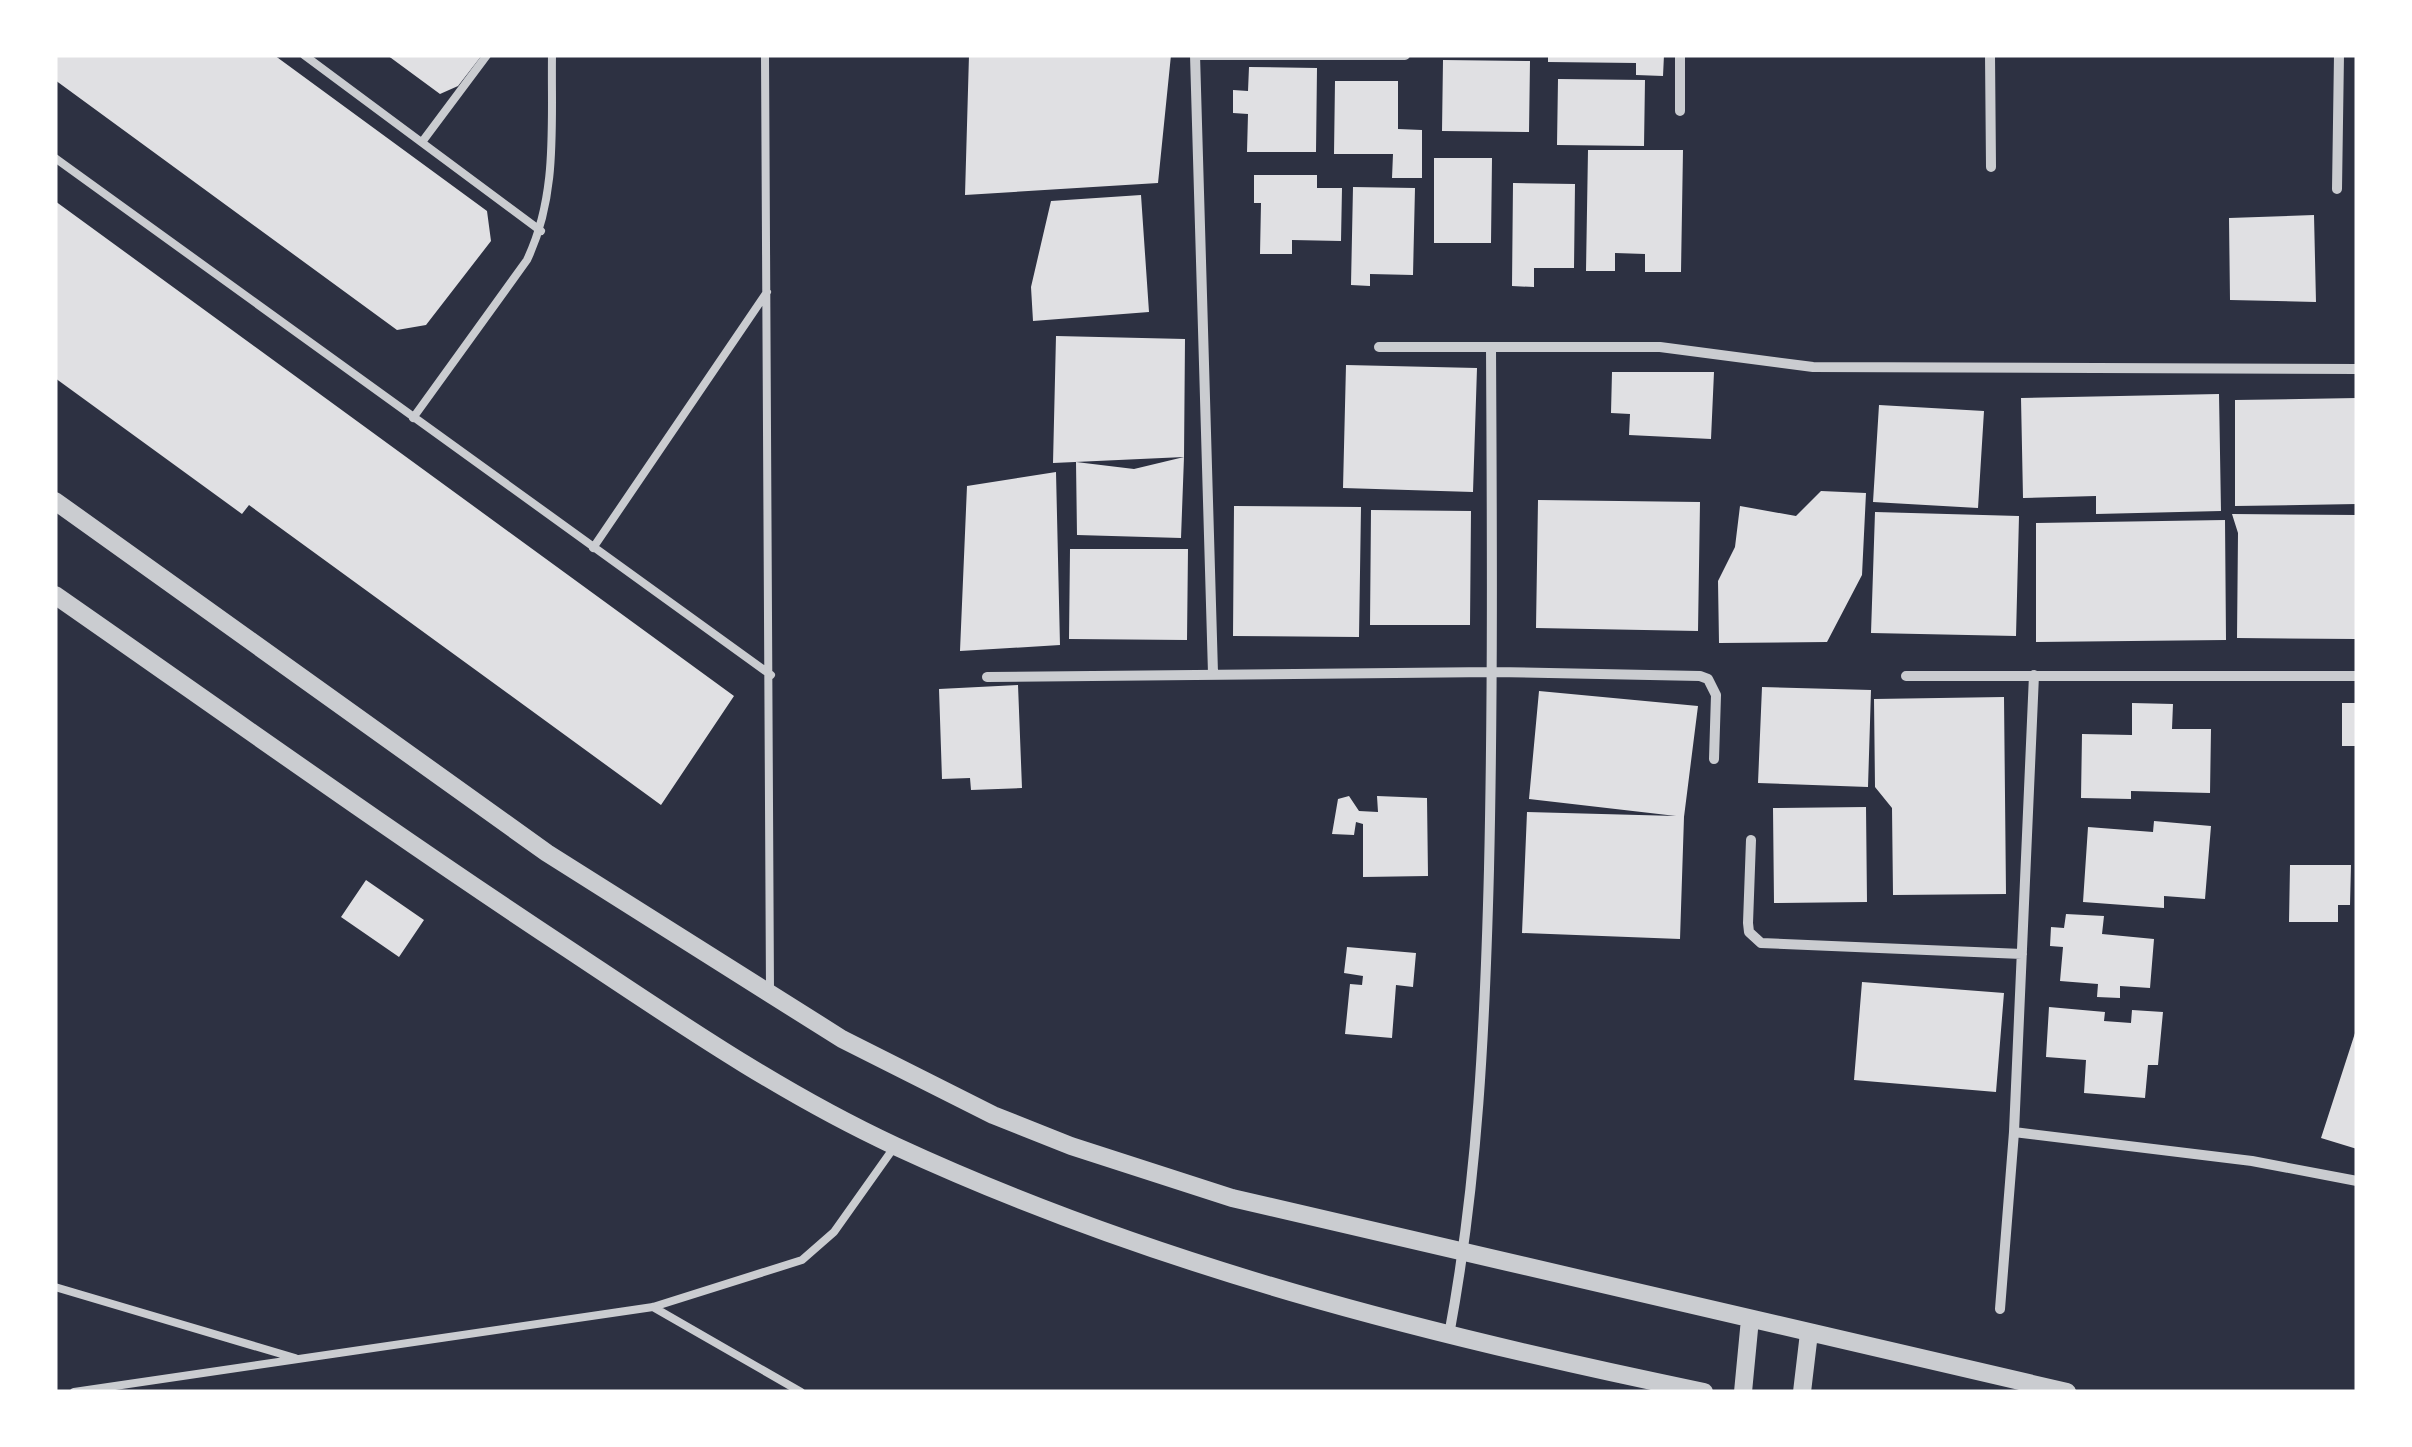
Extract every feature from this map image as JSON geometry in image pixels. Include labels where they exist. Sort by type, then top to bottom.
[{"type":"street","points":[[1212,673],[1195,55],[1405,55]]},
{"type":"street","points":[[1680,55],[1680,110]]},
{"type":"street","points":[[1990,55],[1992,167]]},
{"type":"street","points":[[2337,189],[2339,55]]},
{"type":"street","points":[[1380,347],[1695,349],[1813,367],[2357,369]]},
{"type":"street","points":[[1449,1336],[1464,1253],[1484,1076],[1494,672],[1490,347]]},
{"type":"street","points":[[55,501],[547,853],[770,996],[916,1078],[1071,1146],[1232,1198],[2066,1392]]},
{"type":"street","points":[[55,595],[485,894],[728,1055],[895,1146],[1096,1228],[1314,1300],[1663,1388],[1704,1392]]},
{"type":"street","points":[[988,677],[1494,672],[1708,679],[1716,695],[1714,759]]},
{"type":"street","points":[[2000,1309],[2014,1132],[2034,675]]},
{"type":"street","points":[[1906,676],[2357,676]]},
{"type":"street","points":[[1751,840],[1749,932],[1761,943],[2022,954]]},
{"type":"street","points":[[2014,1132],[2252,1161],[2357,1181]]},
{"type":"street","points":[[1743,1392],[1750,1319]]},
{"type":"street","points":[[1802,1392],[1810,1333]]},
{"type":"lane","points":[[304,55],[541,230]]},
{"type":"lane","points":[[422,142],[487,55]]},
{"type":"lane","points":[[413,418],[526,260],[541,230],[550,185],[552,55]]},
{"type":"lane","points":[[765,55],[770,996]]},
{"type":"lane","points":[[55,158],[771,675]]},
{"type":"lane","points":[[593,548],[767,292]]},
{"type":"lane","points":[[74,1392],[653,1307],[802,1260],[834,1232],[895,1146]]},
{"type":"lane","points":[[55,1287],[298,1358]]},
{"type":"lane","points":[[653,1307],[801,1392]]},
{"type":"building","points":[[55,55],[274,55],[487,211],[491,241],[426,325],[397,330],[55,80]]},
{"type":"building","points":[[387,55],[482,55],[458,86],[440,94]]},
{"type":"building","points":[[969,55],[1171,55],[1158,183],[965,195]]},
{"type":"building","points":[[1548,55],[1664,55],[1663,76],[1636,75],[1636,63],[1548,62]]},
{"type":"building","points":[[1443,60],[1530,61],[1529,132],[1442,131]]},
{"type":"building","points":[[1249,67],[1317,68],[1316,152],[1247,152],[1248,114],[1233,113],[1233,90],[1248,91]]},
{"type":"building","points":[[1558,79],[1645,80],[1644,146],[1557,145]]},
{"type":"building","points":[[1335,81],[1398,81],[1398,129],[1422,130],[1422,178],[1392,178],[1393,154],[1334,154]]},
{"type":"building","points":[[1588,150],[1683,150],[1681,272],[1645,272],[1645,254],[1615,253],[1615,271],[1586,271]]},
{"type":"building","points":[[1434,158],[1492,158],[1491,243],[1434,243]]},
{"type":"building","points":[[1254,175],[1317,175],[1317,188],[1342,188],[1341,241],[1292,240],[1292,254],[1260,254],[1261,203],[1254,203]]},
{"type":"building","points":[[1513,183],[1575,184],[1574,268],[1534,268],[1534,287],[1512,286]]},
{"type":"building","points":[[1353,187],[1415,188],[1413,275],[1370,274],[1370,286],[1351,285]]},
{"type":"building","points":[[1141,195],[1149,312],[1033,321],[1031,287],[1051,201]]},
{"type":"building","points":[[55,201],[734,696],[661,805],[249,505],[242,514],[55,378]]},
{"type":"building","points":[[2314,215],[2316,302],[2230,300],[2229,218]]},
{"type":"building","points":[[1056,336],[1185,339],[1184,457],[1053,463]]},
{"type":"building","points":[[1346,365],[1477,368],[1473,492],[1343,488]]},
{"type":"building","points":[[1612,372],[1714,372],[1711,439],[1629,435],[1630,414],[1611,413]]},
{"type":"building","points":[[2219,394],[2221,511],[2096,514],[2096,496],[2023,498],[2021,398]]},
{"type":"building","points":[[2357,398],[2357,504],[2235,506],[2235,400]]},
{"type":"building","points":[[1879,405],[1984,411],[1978,508],[1873,502]]},
{"type":"building","points":[[1184,457],[1181,538],[1077,535],[1076,462],[1134,469]]},
{"type":"building","points":[[1056,472],[1060,645],[960,651],[967,486]]},
{"type":"building","points":[[1821,491],[1866,493],[1862,575],[1827,642],[1719,643],[1718,581],[1735,547],[1740,506],[1796,516]]},
{"type":"building","points":[[1538,500],[1700,502],[1698,631],[1536,628]]},
{"type":"building","points":[[1234,506],[1361,507],[1359,637],[1233,636]]},
{"type":"building","points":[[1371,510],[1471,511],[1470,625],[1370,625]]},
{"type":"building","points":[[1875,512],[2019,516],[2016,636],[1871,633]]},
{"type":"building","points":[[2232,514],[2357,515],[2357,639],[2237,638],[2238,533]]},
{"type":"building","points":[[2225,520],[2226,640],[2036,642],[2036,523]]},
{"type":"building","points":[[1070,549],[1188,549],[1187,640],[1069,639]]},
{"type":"building","points":[[1018,685],[1022,788],[971,790],[970,778],[942,779],[939,689]]},
{"type":"building","points":[[1762,687],[1871,690],[1868,787],[1758,783]]},
{"type":"building","points":[[1539,691],[1698,706],[1684,817],[1680,939],[1522,933],[1527,812],[1676,816],[1529,799]]},
{"type":"building","points":[[2004,697],[2006,894],[1893,895],[1892,808],[1875,787],[1874,699]]},
{"type":"building","points":[[2132,703],[2173,704],[2172,729],[2211,729],[2210,793],[2131,791],[2131,799],[2081,798],[2082,734],[2132,735]]},
{"type":"building","points":[[2342,703],[2357,703],[2357,746],[2342,746]]},
{"type":"building","points":[[1349,796],[1359,811],[1378,812],[1377,796],[1427,798],[1428,876],[1363,877],[1363,824],[1356,822],[1354,835],[1332,834],[1338,799]]},
{"type":"building","points":[[1866,807],[1867,902],[1774,903],[1773,808]]},
{"type":"building","points":[[2154,821],[2211,826],[2205,899],[2164,896],[2164,908],[2083,902],[2088,827],[2153,832]]},
{"type":"building","points":[[2290,865],[2351,865],[2350,905],[2338,905],[2338,922],[2289,922]]},
{"type":"building","points":[[366,880],[424,920],[399,957],[341,917]]},
{"type":"building","points":[[2066,914],[2104,916],[2102,934],[2154,939],[2150,988],[2120,986],[2120,998],[2097,997],[2098,984],[2060,981],[2063,947],[2050,946],[2051,927],[2064,928]]},
{"type":"building","points":[[1347,947],[1416,953],[1413,987],[1396,985],[1392,1038],[1345,1034],[1350,984],[1362,985],[1363,976],[1344,973]]},
{"type":"building","points":[[1862,982],[2004,993],[1996,1092],[1854,1080]]},
{"type":"building","points":[[2049,1007],[2105,1012],[2104,1021],[2131,1023],[2132,1010],[2163,1012],[2158,1065],[2148,1065],[2145,1098],[2084,1093],[2086,1060],[2046,1057]]},
{"type":"building","points":[[2357,1030],[2357,1149],[2321,1138]]}]
